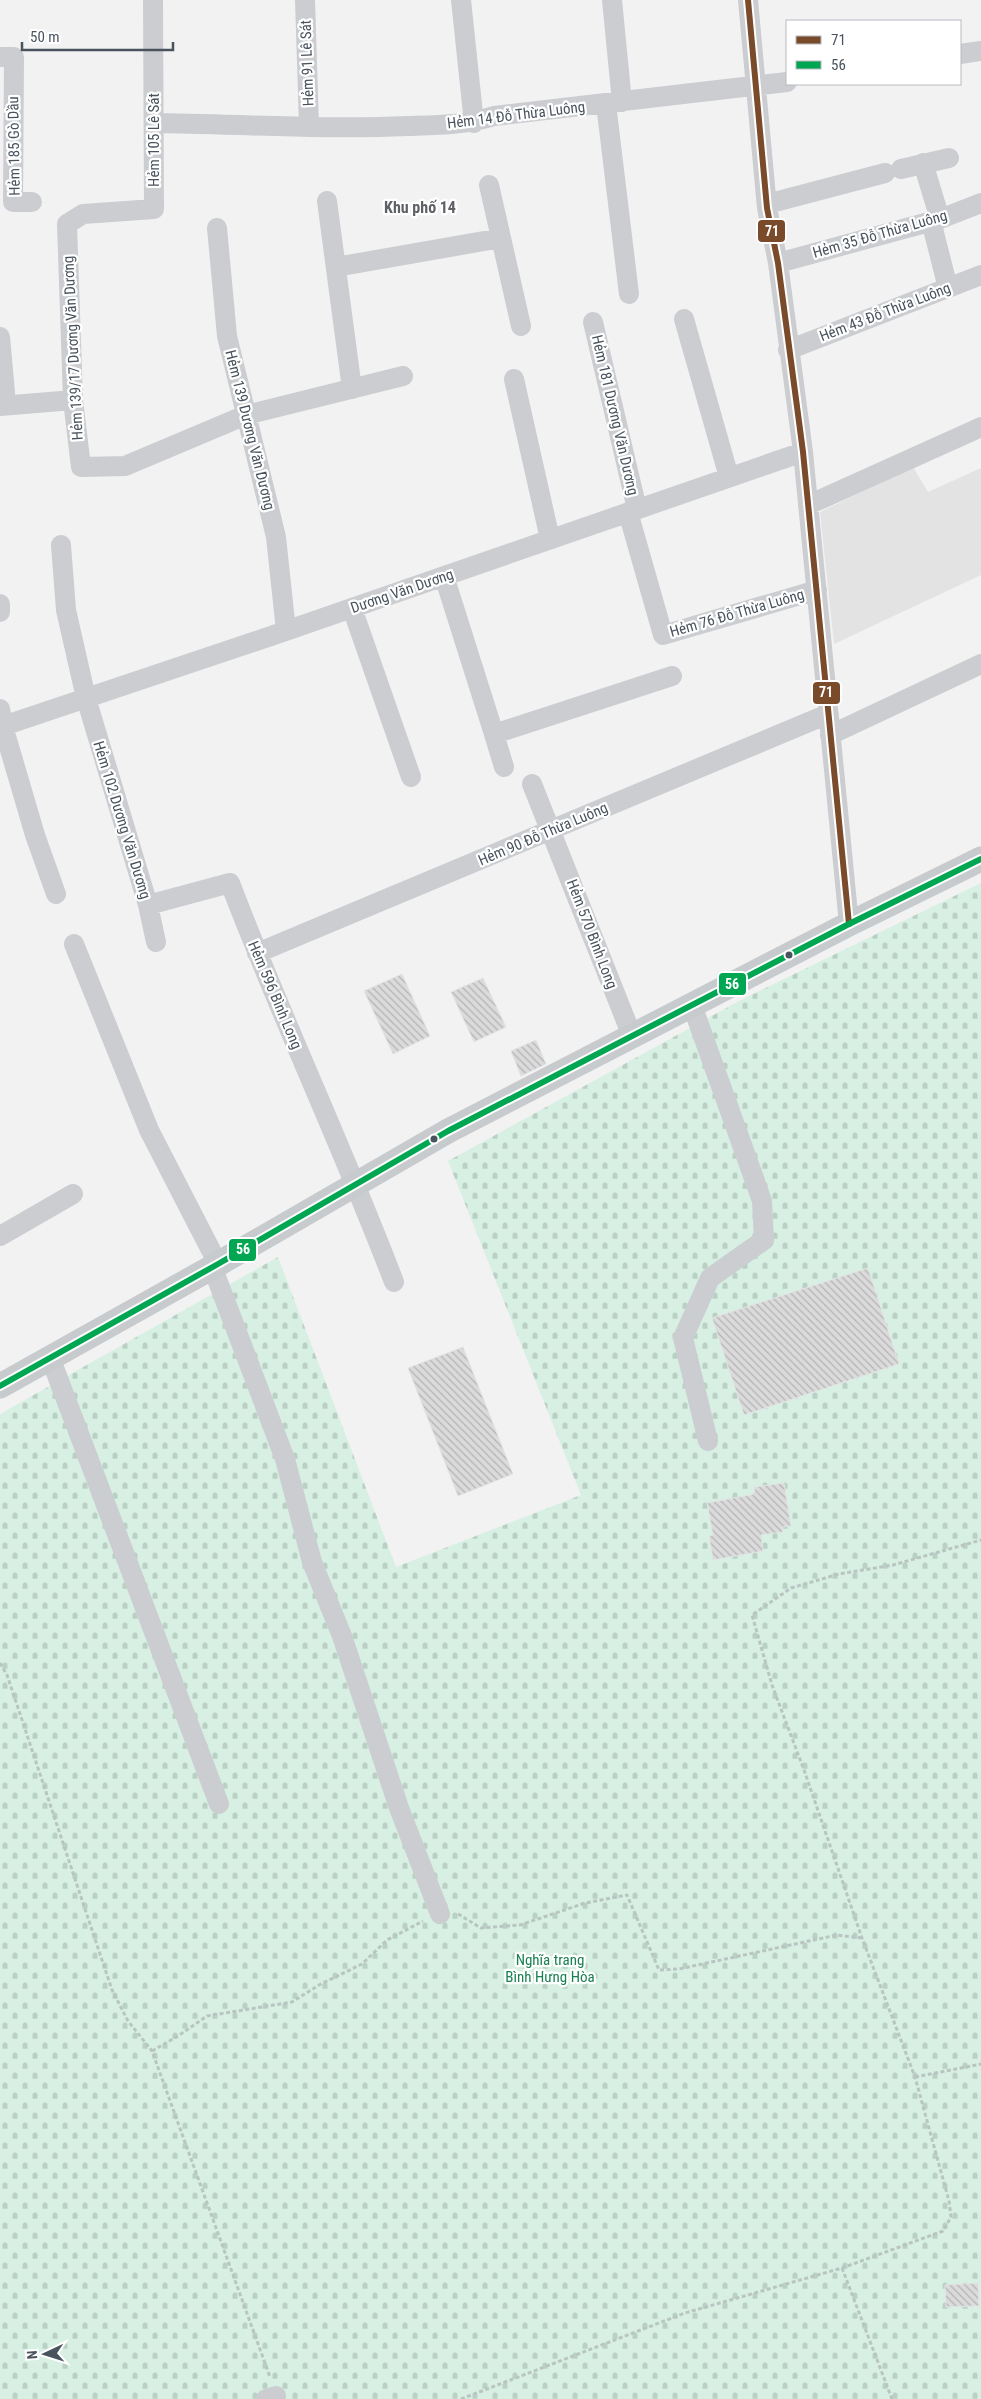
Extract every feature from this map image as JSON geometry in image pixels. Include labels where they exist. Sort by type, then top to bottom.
[{"type":"main road","points":[[0,1386],[448,1131],[849,924],[981,860]]},
{"type":"street","name":"Hẻm 105 Lê Sát","points":[[84,214],[154,209],[153,0]]},
{"type":"street","name":"Hẻm 91 Lê Sát","points":[[304,0],[309,126]]},
{"type":"street","points":[[461,0],[474,123]]},
{"type":"street","points":[[612,0],[614,103],[629,294]]},
{"type":"street","points":[[748,0],[766,204],[778,263],[803,452],[849,924]]},
{"type":"street","points":[[961,54],[981,51]]},
{"type":"street","name":"Hẻm 185 Gò Dầu","points":[[0,57],[14,57],[13,202],[32,202]]},
{"type":"street","name":"Hẻm 14 Đỗ Thừa Luông","points":[[154,122],[309,126],[348,129],[474,123],[494,116],[786,82]]},
{"type":"street","points":[[766,204],[949,158]]},
{"type":"street","points":[[923,163],[936,220],[948,288]]},
{"type":"street","points":[[489,184],[500,238],[522,326]]},
{"type":"street","points":[[327,201],[352,389]]},
{"type":"street","name":"Hẻm 35 Đỗ Thừa Luông","points":[[778,263],[936,220],[981,203]]},
{"type":"street","name":"Hẻm 139/17 Dương Văn Dương","points":[[84,214],[67,224],[73,400],[81,467],[125,466],[246,415]]},
{"type":"street","name":"Hẻm 139 Dương Văn Dương","points":[[216,228],[227,336],[276,537],[286,631]]},
{"type":"street","points":[[336,268],[500,238]]},
{"type":"street","name":"Hẻm 43 Đỗ Thừa Luông","points":[[788,350],[981,274]]},
{"type":"street","points":[[684,319],[729,478]]},
{"type":"street","name":"Hẻm 181 Dương Văn Dương","points":[[592,322],[633,511]]},
{"type":"street","points":[[0,337],[3,405],[73,400]]},
{"type":"street","points":[[246,415],[403,376]]},
{"type":"street","points":[[514,379],[550,539]]},
{"type":"street","points":[[808,505],[981,427]]},
{"type":"street","name":"Dương Văn Dương","points":[[1,721],[86,698],[286,631],[803,452]]},
{"type":"street","name":"Hẻm 76 Đỗ Thừa Luông","points":[[633,511],[663,635],[817,590]]},
{"type":"street","name":"Hẻm 102 Dương Văn Dương","points":[[62,545],[66,610],[86,698],[148,905],[156,942]]},
{"type":"street","points":[[444,576],[504,767]]},
{"type":"street","points":[[0,604],[0,612]]},
{"type":"street","points":[[352,608],[411,777]]},
{"type":"street","points":[[830,735],[981,664]]},
{"type":"street","points":[[494,734],[672,676]]},
{"type":"street","name":"Hẻm 90 Đỗ Thừa Luông","points":[[257,953],[828,714]]},
{"type":"street","points":[[1,721],[35,835],[56,894]]},
{"type":"street","name":"Hẻm 570 Bình Long","points":[[532,784],[632,1036]]},
{"type":"street","name":"Hẻm 596 Bình Long","points":[[148,905],[230,883],[257,953],[356,1185],[394,1282]]},
{"type":"street","points":[[74,944],[149,1130],[215,1265],[285,1459],[312,1562],[342,1636],[399,1808],[440,1914]]},
{"type":"street","points":[[692,1005],[762,1202],[764,1240],[710,1278],[683,1338],[708,1441]]},
{"type":"street","points":[[0,1236],[73,1194]]},
{"type":"street","points":[[50,1357],[219,1804]]},
{"type":"path","points":[[461,2399],[685,2313],[842,2268],[943,2231],[951,2217],[949,2201],[915,2077],[862,1938],[804,1770],[772,1685],[752,1615],[791,1588],[839,1574],[893,1565],[981,1540]]},
{"type":"path","points":[[0,1663],[8,1675],[112,1990],[128,2021],[152,2050],[271,2398]]},
{"type":"path","points":[[152,2050],[178,2036],[207,2016],[292,2002],[319,1985],[362,1964],[387,1940],[417,1923],[440,1914],[460,1914],[481,1928],[520,1926],[584,1903],[627,1895],[659,1970],[679,1969],[837,1935],[862,1938]]},
{"type":"path","points":[[915,2077],[981,2064]]},
{"type":"path","points":[[842,2268],[892,2399]]},
{"type":"shaded area","points":[[913,467],[928,492],[981,468],[981,575],[834,644],[820,512]]},
{"type":"green space","name":"Nghĩa trang Bình Hưng Hòa","points":[[981,883],[981,2399],[0,2399],[0,1414],[278,1257],[396,1567],[581,1495],[448,1161],[739,1001]]},
{"type":"building","points":[[402,974],[430,1036],[393,1054],[364,991]]},
{"type":"building","points":[[483,978],[506,1027],[474,1042],[451,992]]},
{"type":"building","points":[[536,1040],[546,1064],[521,1076],[511,1051]]},
{"type":"building","points":[[868,1268],[899,1364],[744,1415],[712,1318]]},
{"type":"building","points":[[463,1347],[513,1474],[458,1496],[408,1368]]},
{"type":"building","points":[[784,1483],[791,1526],[782,1527],[783,1532],[761,1535],[763,1551],[713,1560],[709,1536],[713,1535],[707,1503],[755,1494],[754,1487]]},
{"type":"building","points":[[978,2283],[979,2306],[946,2307],[945,2285]]},
{"type":"transit line","name":"71","points":[[748,0],[767,208],[778,263],[803,452],[849,924]]},
{"type":"transit line","name":"56","points":[[0,1386],[218,1264],[448,1131],[849,924],[981,859]]},
{"type":"district","name":"Khu phố 14","points":[[420,207]]}]
